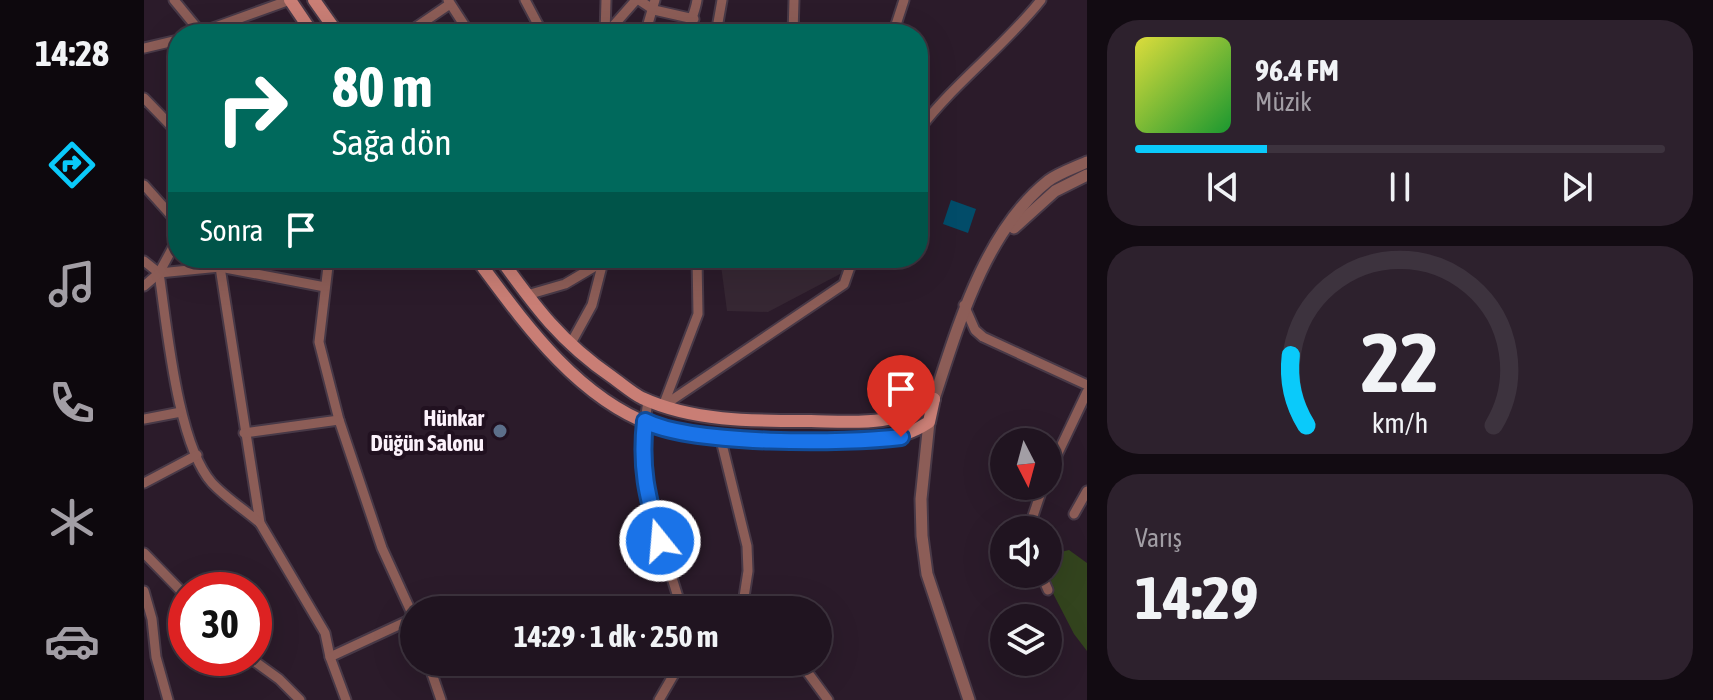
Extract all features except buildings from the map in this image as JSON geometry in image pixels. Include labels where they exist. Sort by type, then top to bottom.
[{"type":"main road","points":[[290,0],[306,24]]},
{"type":"main road","points":[[314,0],[331,24]]},
{"type":"main road","points":[[483,268],[553,355],[615,406],[645,421],[681,432],[870,441],[901,437],[929,422],[934,399]]},
{"type":"main road","points":[[507,268],[548,324],[570,345],[648,400],[663,406],[725,418],[850,422],[905,417],[934,399]]},
{"type":"street","points":[[174,0],[193,24]]},
{"type":"street","points":[[225,24],[290,0]]},
{"type":"street","points":[[525,0],[538,24]]},
{"type":"street","points":[[605,24],[606,0]]},
{"type":"street","points":[[615,24],[638,0],[694,19]]},
{"type":"street","points":[[689,24],[694,19],[697,0]]},
{"type":"street","points":[[718,24],[722,0]]},
{"type":"street","points":[[793,24],[794,0]]},
{"type":"street","points":[[896,24],[904,0]]},
{"type":"street","points":[[928,118],[1041,0]]},
{"type":"street","points":[[419,24],[449,2],[463,24]]},
{"type":"street","points":[[648,24],[655,5]]},
{"type":"street","points":[[144,48],[168,42]]},
{"type":"street","points":[[144,98],[168,123]]},
{"type":"street","points":[[934,399],[964,305],[998,242],[1031,197],[1052,179],[1087,162]]},
{"type":"street","points":[[998,242],[1055,191],[1083,178]]},
{"type":"street","points":[[144,185],[168,212]]},
{"type":"street","points":[[144,286],[159,273],[168,256]]},
{"type":"street","points":[[144,261],[159,273],[181,412],[197,455],[211,482],[260,523],[325,633],[330,657],[346,700]]},
{"type":"street","points":[[159,273],[190,268]]},
{"type":"street","points":[[223,268],[244,433],[260,523]]},
{"type":"street","points":[[243,268],[325,287]]},
{"type":"street","points":[[328,268],[319,342],[339,420],[382,548],[404,596]]},
{"type":"street","points":[[527,295],[565,284],[591,268]]},
{"type":"street","points":[[570,345],[592,305],[602,268]]},
{"type":"street","points":[[663,406],[698,314],[697,268]]},
{"type":"street","points":[[663,406],[844,284],[850,268]]},
{"type":"street","points":[[964,305],[975,330],[983,337],[1087,385]]},
{"type":"street","points":[[1062,445],[1087,392]]},
{"type":"street","points":[[648,400],[642,445],[645,491],[678,596]]},
{"type":"street","points":[[144,419],[181,412]]},
{"type":"street","points":[[244,433],[339,420]]},
{"type":"street","points":[[929,422],[921,499],[927,574],[969,700]]},
{"type":"street","points":[[720,436],[747,546],[748,571],[744,596]]},
{"type":"street","points":[[144,483],[197,455]]},
{"type":"street","points":[[1074,514],[1087,491]]},
{"type":"street","points":[[144,553],[168,578]]},
{"type":"street","points":[[144,591],[152,619],[156,657],[168,700]]},
{"type":"street","points":[[330,657],[400,624]]},
{"type":"street","points":[[272,674],[300,700]]},
{"type":"street","points":[[433,676],[441,700]]},
{"type":"street","points":[[659,700],[673,676]]},
{"type":"street","points":[[810,676],[828,700]]},
{"type":"shaded area","points":[[721,268],[844,268],[842,273],[768,312],[727,311]]},
{"type":"green space","points":[[1069,550],[1087,563],[1087,651],[1074,634],[1062,611],[1062,604],[1058,604],[1050,588],[1062,588],[1062,552]]},
{"type":"water","points":[[951,200],[976,209],[968,233],[943,224]]},
{"type":"place","name":"Hünkar Düğün Salonu","points":[[500,431]]},
{"type":"route","points":[[660,541],[645,491],[642,445],[645,421],[681,432],[755,439],[870,441],[901,437]]}]
